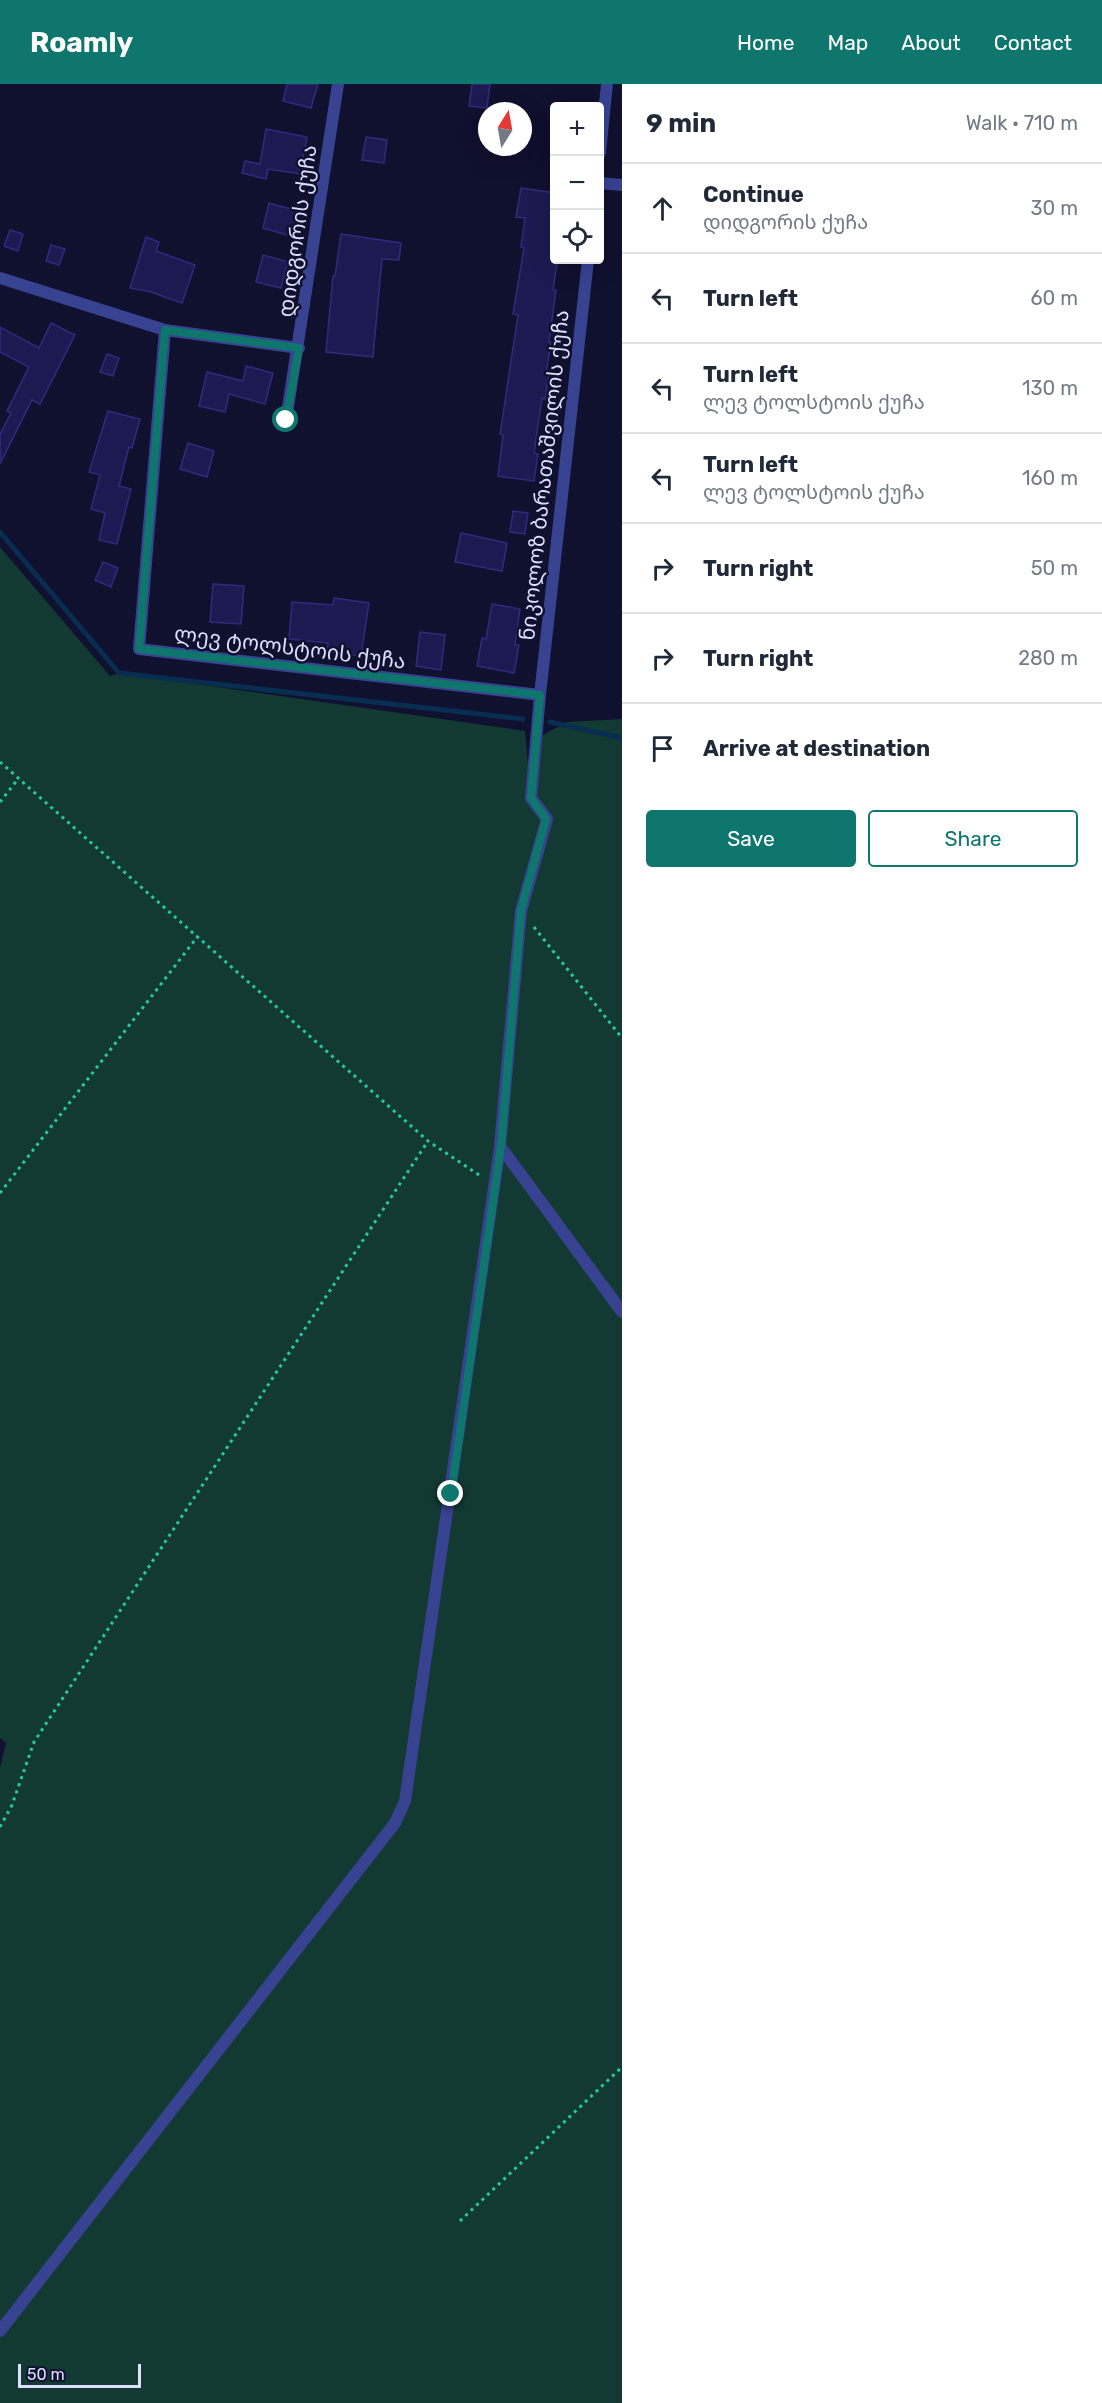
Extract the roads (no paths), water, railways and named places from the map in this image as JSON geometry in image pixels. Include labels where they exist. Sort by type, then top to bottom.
[{"type":"street","name":"დიდგორის ქუჩა","points":[[286,420],[299,348],[338,84]]},
{"type":"street","points":[[604,114],[607,84]]},
{"type":"street","points":[[604,184],[622,186]]},
{"type":"street","name":"ნიკოლოზ ბარათაშვილის ქუჩა","points":[[501,1146],[521,910],[546,819],[531,798],[540,695],[588,264]]},
{"type":"street","points":[[0,278],[165,330],[299,348]]},
{"type":"street","name":"ლევ ტოლსტოის ქუჩა","points":[[165,330],[139,649],[540,695]]},
{"type":"street","points":[[0,2331],[388,1832],[405,1801],[501,1146]]},
{"type":"street","points":[[501,1146],[622,1311]]},
{"type":"waterway","points":[[0,532],[119,673],[523,719]]},
{"type":"waterway","points":[[550,722],[622,738]]}]
